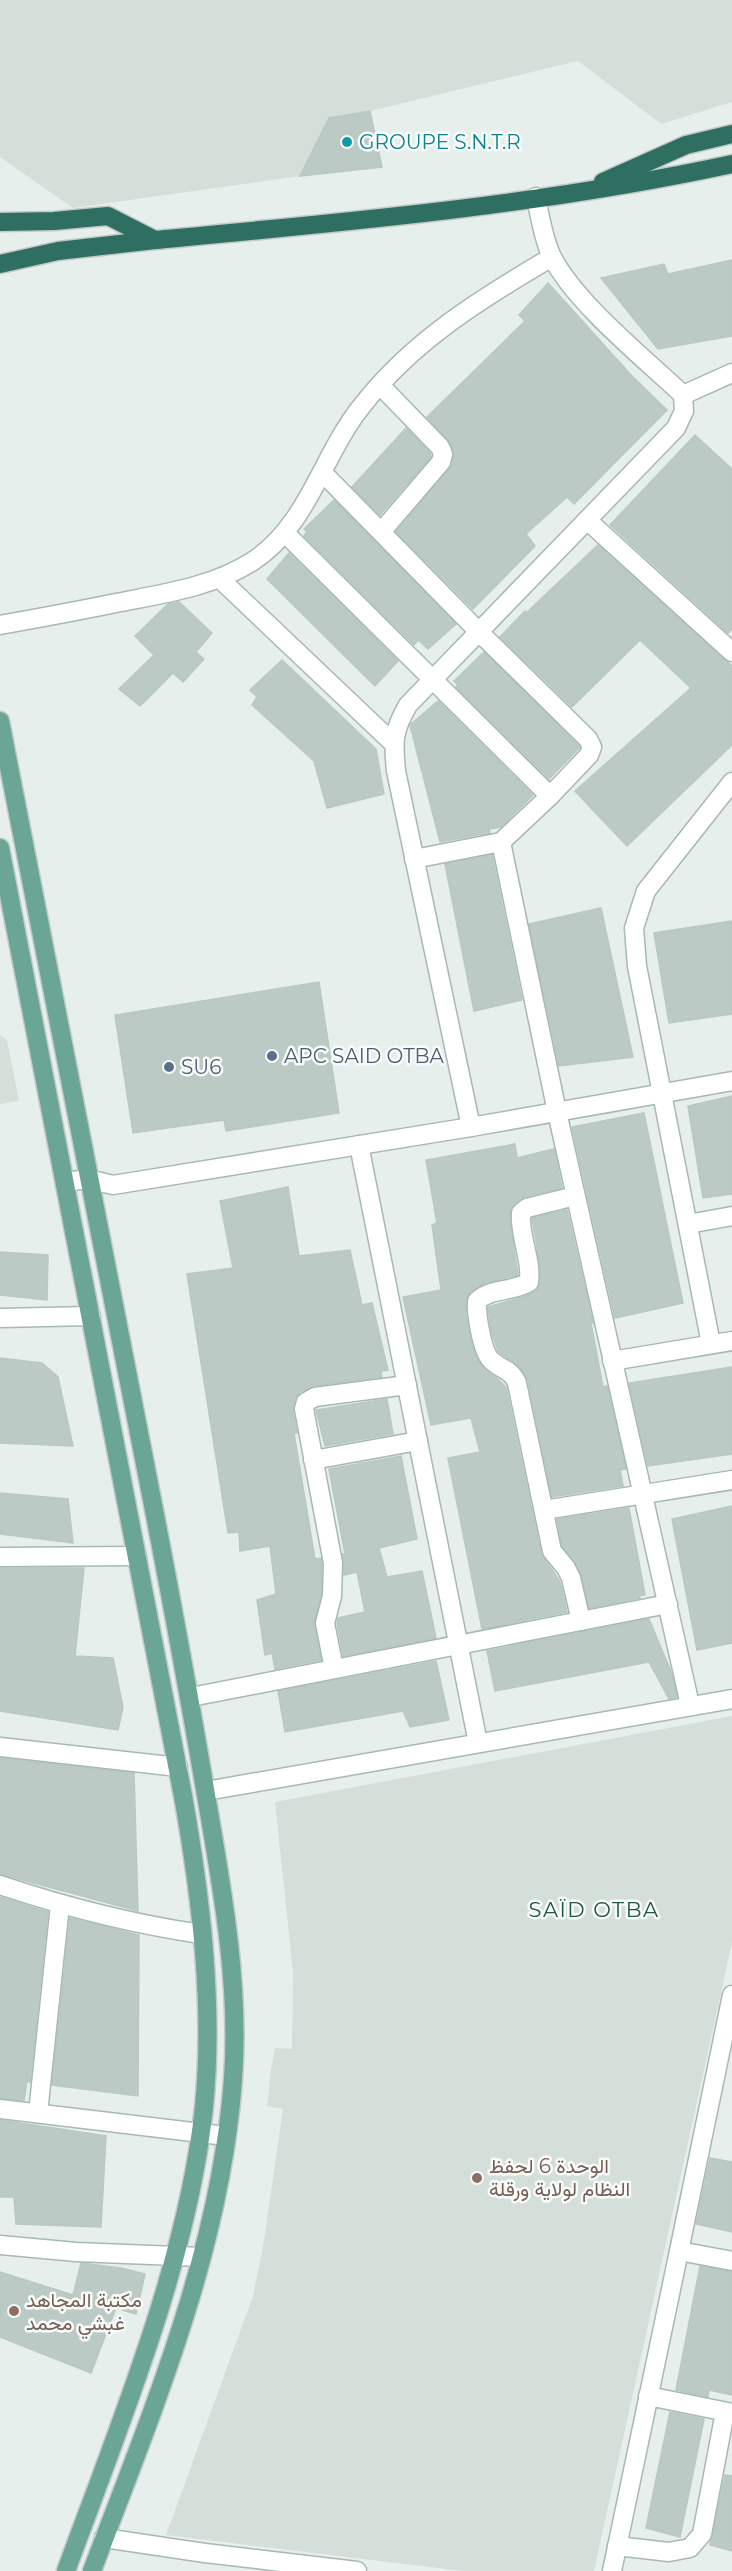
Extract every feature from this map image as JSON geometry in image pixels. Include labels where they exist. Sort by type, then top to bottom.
[{"type":"highway","points":[[579,192],[686,145],[732,134]]},
{"type":"highway","points":[[0,264],[58,251],[360,221],[579,192],[662,179],[732,164]]},
{"type":"highway","points":[[0,222],[54,221],[108,216],[155,240]]},
{"type":"main road","points":[[0,721],[191,1697],[223,1896],[231,1967],[233,2077],[226,2136],[213,2209],[201,2257],[160,2388],[92,2571]]},
{"type":"main road","points":[[0,848],[188,1823],[201,1934],[206,2042],[204,2108],[187,2205],[174,2255],[158,2312],[66,2571]]},
{"type":"street","points":[[471,1127],[396,771],[393,743],[396,725],[408,705],[676,428],[684,411],[683,395],[620,336],[575,289],[552,257],[544,237],[537,197]]},
{"type":"street","points":[[0,625],[153,596],[220,579],[254,560],[286,534],[360,408],[404,358],[464,312],[552,257]]},
{"type":"street","points":[[683,395],[732,373]]},
{"type":"street","points":[[380,385],[440,447],[443,454],[441,462],[381,532]]},
{"type":"street","points":[[322,472],[588,739],[591,747],[589,755],[501,842],[414,859]]},
{"type":"street","points":[[587,520],[732,652]]},
{"type":"street","points":[[286,534],[550,796]]},
{"type":"street","points":[[220,579],[393,743]]},
{"type":"street","points":[[711,1344],[637,966],[634,928],[646,891],[732,782]]},
{"type":"street","points":[[501,842],[556,1112],[690,1705]]},
{"type":"street","points":[[65,1182],[88,1179],[113,1185],[471,1127],[732,1081]]},
{"type":"street","points":[[359,1145],[478,1743]]},
{"type":"street","points":[[69,1203],[92,1199],[113,1185]]},
{"type":"street","points":[[575,1196],[527,1208],[522,1213],[520,1223],[530,1273],[529,1282],[521,1287],[482,1295],[477,1301],[476,1311],[487,1355],[493,1362],[513,1374],[517,1383],[552,1551],[571,1578],[581,1621]]},
{"type":"street","points":[[688,1224],[732,1216]]},
{"type":"street","points":[[0,1318],[91,1316]]},
{"type":"street","points":[[612,1361],[732,1341]]},
{"type":"street","points":[[334,1669],[325,1623],[332,1596],[333,1563],[304,1409],[306,1402],[315,1397],[407,1385]]},
{"type":"street","points":[[314,1460],[418,1441]]},
{"type":"street","points":[[544,1510],[732,1480]]},
{"type":"street","points":[[0,1557],[137,1556]]},
{"type":"street","points":[[191,1697],[668,1604]]},
{"type":"street","points":[[206,1791],[690,1705],[732,1700]]},
{"type":"street","points":[[0,1747],[178,1767]]},
{"type":"street","points":[[0,1886],[60,1905],[147,1926],[201,1934]]},
{"type":"street","points":[[38,2113],[60,1905]]},
{"type":"street","points":[[612,2571],[732,1995]]},
{"type":"street","points":[[0,2109],[226,2136]]},
{"type":"street","points":[[0,2245],[76,2252],[201,2257]]},
{"type":"street","points":[[679,2251],[732,2261]]},
{"type":"street","points":[[617,2546],[669,2552],[690,2548],[702,2534],[729,2412],[648,2396]]},
{"type":"street","points":[[104,2538],[205,2553],[357,2571]]},
{"type":"shaded area","points":[[0,0],[732,0],[732,102],[661,124],[578,61],[370,111],[329,118],[300,176],[73,208],[0,157]]},
{"type":"shaded area","points":[[0,1035],[7,1040],[19,1101],[0,1104]]},
{"type":"shaded area","name":"الوحدة 6 لحفظ النظام لولاية ورقلة","points":[[732,1716],[732,1942],[594,2571],[463,2571],[166,2535],[253,2296],[263,2247],[283,2109],[267,2106],[271,2070],[275,2048],[292,2049],[293,1972],[275,1802]]},
{"type":"building","name":"GROUPE S.N.T.R","points":[[370,111],[382,167],[300,176],[329,118]]},
{"type":"building","points":[[732,260],[732,336],[658,349],[601,278],[664,264],[668,274]]},
{"type":"building","points":[[548,283],[632,376],[667,410],[574,504],[567,497],[526,534],[535,546],[473,609],[396,532],[452,465],[454,456],[450,443],[427,417],[525,321],[519,315]]},
{"type":"building","points":[[406,428],[430,453],[431,457],[380,515],[352,487]]},
{"type":"building","points":[[695,435],[732,469],[732,629],[728,633],[610,525]]},
{"type":"building","points":[[334,500],[456,624],[428,649],[418,640],[414,645],[304,536],[307,532],[304,529]]},
{"type":"building","points":[[598,545],[732,666],[732,745],[627,846],[575,791],[691,688],[640,640],[572,707],[500,637],[525,611],[526,613]]},
{"type":"building","points":[[289,553],[398,661],[375,686],[267,579]]},
{"type":"building","points":[[179,602],[212,633],[196,652],[204,659],[183,682],[173,673],[140,706],[119,689],[154,655],[135,636],[168,604]]},
{"type":"building","points":[[484,652],[580,747],[549,779],[456,687],[458,685],[454,681]]},
{"type":"building","points":[[282,660],[376,749],[384,794],[327,808],[314,761],[252,705],[257,697],[250,690]]},
{"type":"building","points":[[438,701],[533,795],[501,827],[489,829],[490,833],[440,842],[410,725]]},
{"type":"building","points":[[492,855],[522,1000],[474,1011],[445,864]]},
{"type":"building","points":[[601,908],[633,1057],[559,1066],[529,924]]},
{"type":"building","points":[[732,921],[732,1014],[669,1023],[654,933]]},
{"type":"building","points":[[319,982],[339,1113],[226,1131],[224,1120],[133,1133],[115,1015]]},
{"type":"building","points":[[732,1096],[732,1194],[703,1198],[688,1106]]},
{"type":"building","points":[[644,1113],[683,1303],[615,1318],[572,1127]]},
{"type":"building","points":[[515,1144],[517,1158],[554,1149],[562,1188],[524,1197],[511,1208],[510,1223],[518,1275],[485,1283],[470,1292],[466,1300],[466,1316],[478,1361],[506,1387],[541,1553],[560,1582],[567,1612],[482,1629],[448,1458],[480,1452],[471,1418],[431,1425],[403,1297],[441,1290],[432,1225],[437,1223],[426,1160]]},
{"type":"building","points":[[288,1187],[299,1256],[350,1250],[362,1305],[372,1303],[388,1370],[381,1371],[382,1377],[313,1386],[300,1392],[295,1399],[293,1411],[297,1433],[294,1433],[315,1559],[321,1558],[322,1564],[321,1594],[314,1625],[321,1660],[275,1669],[272,1653],[265,1655],[257,1600],[276,1594],[270,1546],[240,1551],[239,1532],[228,1533],[187,1274],[233,1268],[220,1201]]},
{"type":"building","points":[[567,1210],[593,1323],[591,1323],[603,1387],[607,1386],[626,1469],[620,1470],[623,1486],[552,1497],[528,1380],[520,1367],[498,1351],[491,1330],[488,1307],[526,1296],[538,1289],[540,1264],[532,1218]]},
{"type":"building","points":[[0,1252],[48,1255],[47,1300],[0,1295]]},
{"type":"building","points":[[0,1358],[42,1363],[58,1377],[73,1446],[0,1443]]},
{"type":"building","points":[[732,1367],[732,1454],[648,1466],[629,1383]]},
{"type":"building","points":[[387,1399],[393,1434],[325,1446],[316,1410]]},
{"type":"building","points":[[401,1456],[417,1539],[379,1548],[387,1577],[422,1571],[436,1638],[343,1656],[338,1618],[365,1612],[357,1572],[344,1575],[343,1554],[345,1554],[329,1469]]},
{"type":"building","points":[[0,1493],[68,1499],[73,1543],[0,1534]]},
{"type":"building","points":[[732,1506],[732,1643],[697,1650],[672,1519]]},
{"type":"building","points":[[629,1508],[645,1595],[589,1608],[581,1573],[562,1546],[557,1519]]},
{"type":"building","points":[[0,1568],[84,1568],[75,1656],[113,1658],[123,1707],[118,1730],[0,1711]]},
{"type":"building","points":[[649,1619],[672,1674],[677,1697],[669,1699],[649,1662],[495,1691],[487,1651]]},
{"type":"building","points":[[436,1661],[449,1720],[410,1727],[403,1711],[285,1732],[278,1691]]},
{"type":"building","points":[[0,1758],[134,1773],[138,1911],[0,1874]]},
{"type":"building","points":[[0,1897],[48,1912],[30,2082],[27,2081],[24,2101],[0,2098]]},
{"type":"building","points":[[70,1918],[139,1935],[138,2096],[52,2085]]},
{"type":"building","points":[[0,2120],[106,2136],[101,2227],[16,2224],[14,2197],[0,2197]]},
{"type":"building","points":[[710,2158],[732,2162],[732,2232],[696,2224]]},
{"type":"building","points":[[81,2263],[121,2268],[145,2274],[136,2314],[116,2308],[91,2373],[0,2337],[0,2272],[73,2295]]},
{"type":"building","points":[[700,2266],[732,2272],[732,2395],[709,2390],[708,2397],[676,2390]]},
{"type":"building","points":[[670,2412],[704,2419],[680,2537],[646,2528]]},
{"type":"building","points":[[725,2475],[732,2476],[732,2551],[710,2545]]},
{"type":"place","name":"GROUPE S.N.T.R","points":[[347,142]]},
{"type":"place","name":"APC SAID OTBA","points":[[272,1056]]},
{"type":"place","name":"SU6","points":[[169,1067]]},
{"type":"place","name":"الوحدة 6 لحفظ النظام لولاية ورقلة","points":[[477,2178]]},
{"type":"place","name":"مكتبة المجاهد غبشي محمد","points":[[14,2311]]},
{"type":"district","name":"SAÏD OTBA","points":[[594,1910]]}]
